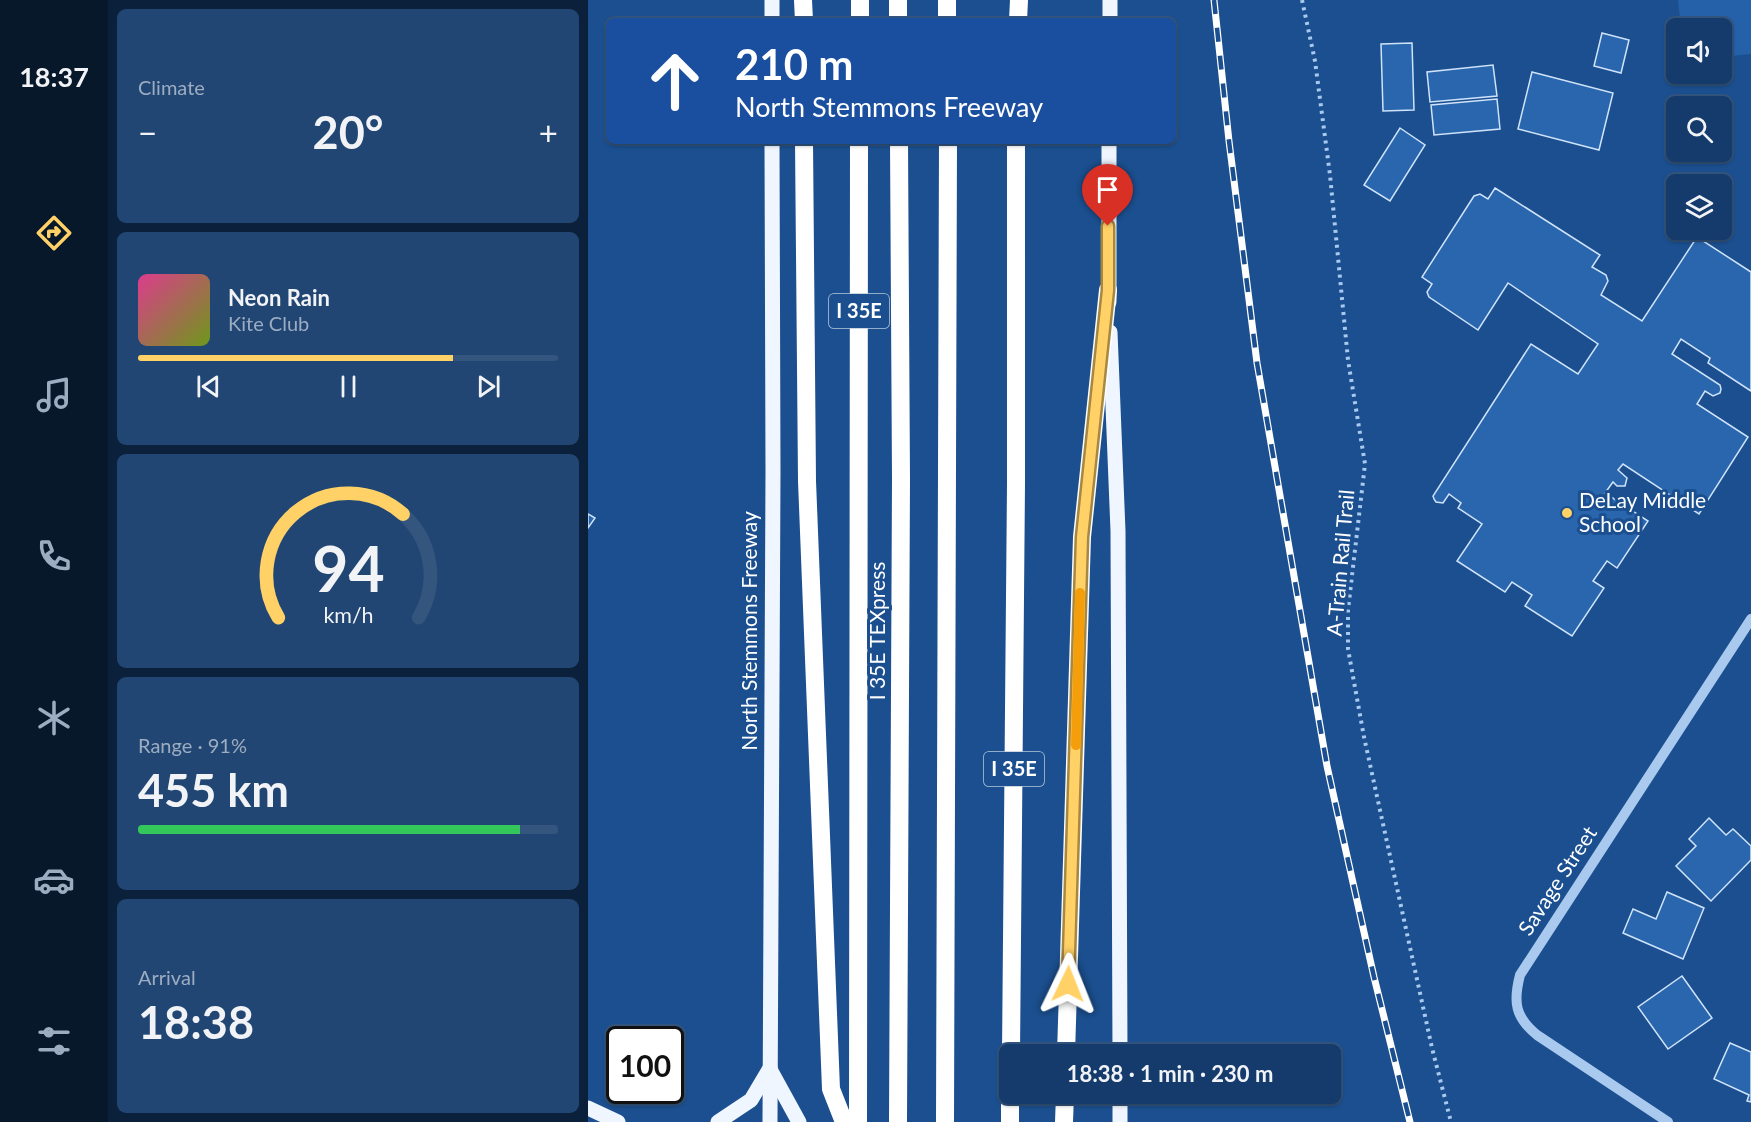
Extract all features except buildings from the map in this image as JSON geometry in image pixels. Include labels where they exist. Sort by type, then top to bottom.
[{"type":"highway","points":[[803,0],[804,18]]},
{"type":"highway","points":[[860,0],[860,18]]},
{"type":"highway","points":[[898,0],[898,18]]},
{"type":"highway","points":[[946,0],[947,18]]},
{"type":"highway","points":[[1018,0],[1018,18]]},
{"type":"highway","points":[[804,144],[807,481],[831,1089],[844,1122]]},
{"type":"highway","name":"I 35E","points":[[858,1122],[859,144]]},
{"type":"highway","name":"I 35E TEXpress","points":[[898,1122],[901,479],[899,144]]},
{"type":"highway","points":[[945,1122],[948,144]]},
{"type":"highway","name":"I 35E","points":[[1011,1044],[1017,483],[1016,144]]},
{"type":"highway","points":[[1066,1044],[1082,537],[1108,290]]},
{"type":"highway","points":[[1064,1122],[1065,1104]]},
{"type":"main road","points":[[772,0],[772,18]]},
{"type":"main road","points":[[1110,0],[1110,18]]},
{"type":"main road","name":"North Stemmons Freeway","points":[[770,1122],[772,144]]},
{"type":"main road","points":[[1109,144],[1108,290],[1118,531],[1120,1044]]},
{"type":"main road","points":[[718,1122],[751,1100],[770,1068]]},
{"type":"main road","points":[[770,1068],[799,1122]]},
{"type":"main road","points":[[1120,1104],[1120,1122]]},
{"type":"main road","points":[[588,1108],[618,1122]]},
{"type":"street","name":"Savage Street","points":[[1668,1122],[1537,1035],[1524,1023],[1516,1003],[1516,993],[1520,975],[1751,619]]},
{"type":"path","name":"A-Train Rail Trail","points":[[1302,0],[1315,61],[1330,176],[1348,360],[1365,464],[1348,610],[1348,649],[1364,737],[1432,1048],[1451,1122]]},
{"type":"shaded area","points":[[1678,0],[1751,0],[1751,54],[1732,56],[1732,18],[1680,18]]},
{"type":"railway","points":[[1214,0],[1257,363],[1327,766],[1374,977],[1410,1122]]},
{"type":"slow traffic","points":[[1076,745],[1080,593]]},
{"type":"place","name":"DeLay Middle School","points":[[1567,513]]},
{"type":"route","points":[[1068,984],[1082,537],[1108,290],[1108,226]]}]
